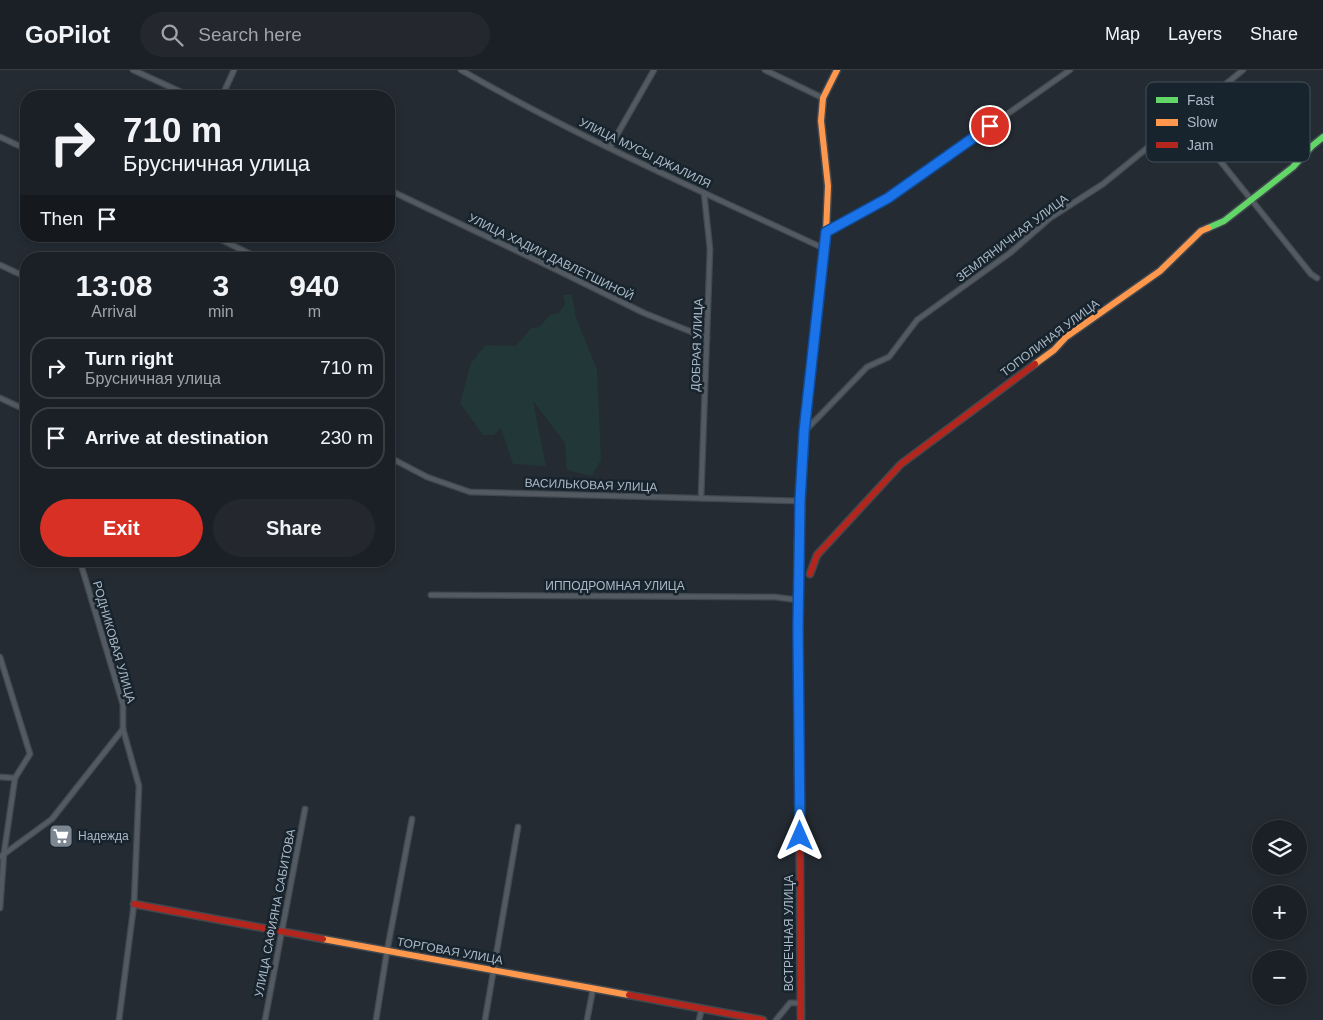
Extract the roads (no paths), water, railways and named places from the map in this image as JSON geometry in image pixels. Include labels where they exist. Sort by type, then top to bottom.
[{"type":"street","points":[[133,70],[177,90]]},
{"type":"street","points":[[225,90],[234,70]]},
{"type":"street","name":"УЛИЦА МУСЫ ДЖАЛИЛЯ","points":[[461,70],[498,91],[610,147],[823,248]]},
{"type":"street","points":[[610,147],[654,70]]},
{"type":"street","points":[[765,70],[823,98]]},
{"type":"street","name":"ВСТРЕЧНАЯ УЛИЦА","points":[[801,1020],[798,600],[800,501],[804,432],[826,232],[828,186],[821,121],[823,98],[837,70]]},
{"type":"street","points":[[826,232],[888,198],[1070,70]]},
{"type":"street","name":"ЗЕМЛЯНИЧНАЯ УЛИЦА","points":[[1228,82],[1243,70]]},
{"type":"street","points":[[0,137],[20,146]]},
{"type":"street","name":"ТОПОЛИНАЯ УЛИЦА","points":[[1310,148],[1323,137]]},
{"type":"street","name":"ЗЕМЛЯНИЧНАЯ УЛИЦА","points":[[804,432],[868,367],[889,357],[917,320],[1010,253],[1050,218],[1103,184],[1146,148]]},
{"type":"street","points":[[1222,162],[1311,274],[1317,278]]},
{"type":"street","name":"ТОПОЛИНАЯ УЛИЦА","points":[[810,574],[817,555],[901,464],[1054,350],[1066,337],[1160,271],[1201,231],[1224,221],[1298,162]]},
{"type":"street","name":"УЛИЦА ХАДИИ ДАВЛЕТШИНОЙ","points":[[395,193],[644,313],[707,338]]},
{"type":"street","name":"ДОБРАЯ УЛИЦА","points":[[701,498],[710,249],[704,193]]},
{"type":"street","points":[[226,242],[246,252]]},
{"type":"street","points":[[0,265],[20,274]]},
{"type":"street","points":[[0,398],[20,407]]},
{"type":"street","name":"ВАСИЛЬКОВАЯ УЛИЦА","points":[[395,460],[427,476],[470,492],[800,501]]},
{"type":"street","name":"РОДНИКОВАЯ УЛИЦА","points":[[82,567],[123,705],[123,730],[139,786],[134,904],[119,1020]]},
{"type":"street","name":"ИППОДРОМНАЯ УЛИЦА","points":[[431,595],[775,597],[798,600]]},
{"type":"street","points":[[0,658],[30,754],[15,778],[2,855],[0,908]]},
{"type":"street","points":[[2,855],[52,819],[123,730]]},
{"type":"street","points":[[0,777],[15,778]]},
{"type":"street","name":"УЛИЦА САФИЯНА САБИТОВА","points":[[265,1020],[305,809]]},
{"type":"street","points":[[376,1020],[412,820]]},
{"type":"street","points":[[484,1020],[518,827]]},
{"type":"street","name":"ТОРГОВАЯ УЛИЦА","points":[[134,904],[763,1020]]},
{"type":"street","points":[[587,1020],[594,989]]},
{"type":"street","points":[[776,1020],[790,1003],[800,1003]]},
{"type":"street","points":[[700,1020],[702,1008]]},
{"type":"place","name":"Надежда","points":[[61,836]]}]
